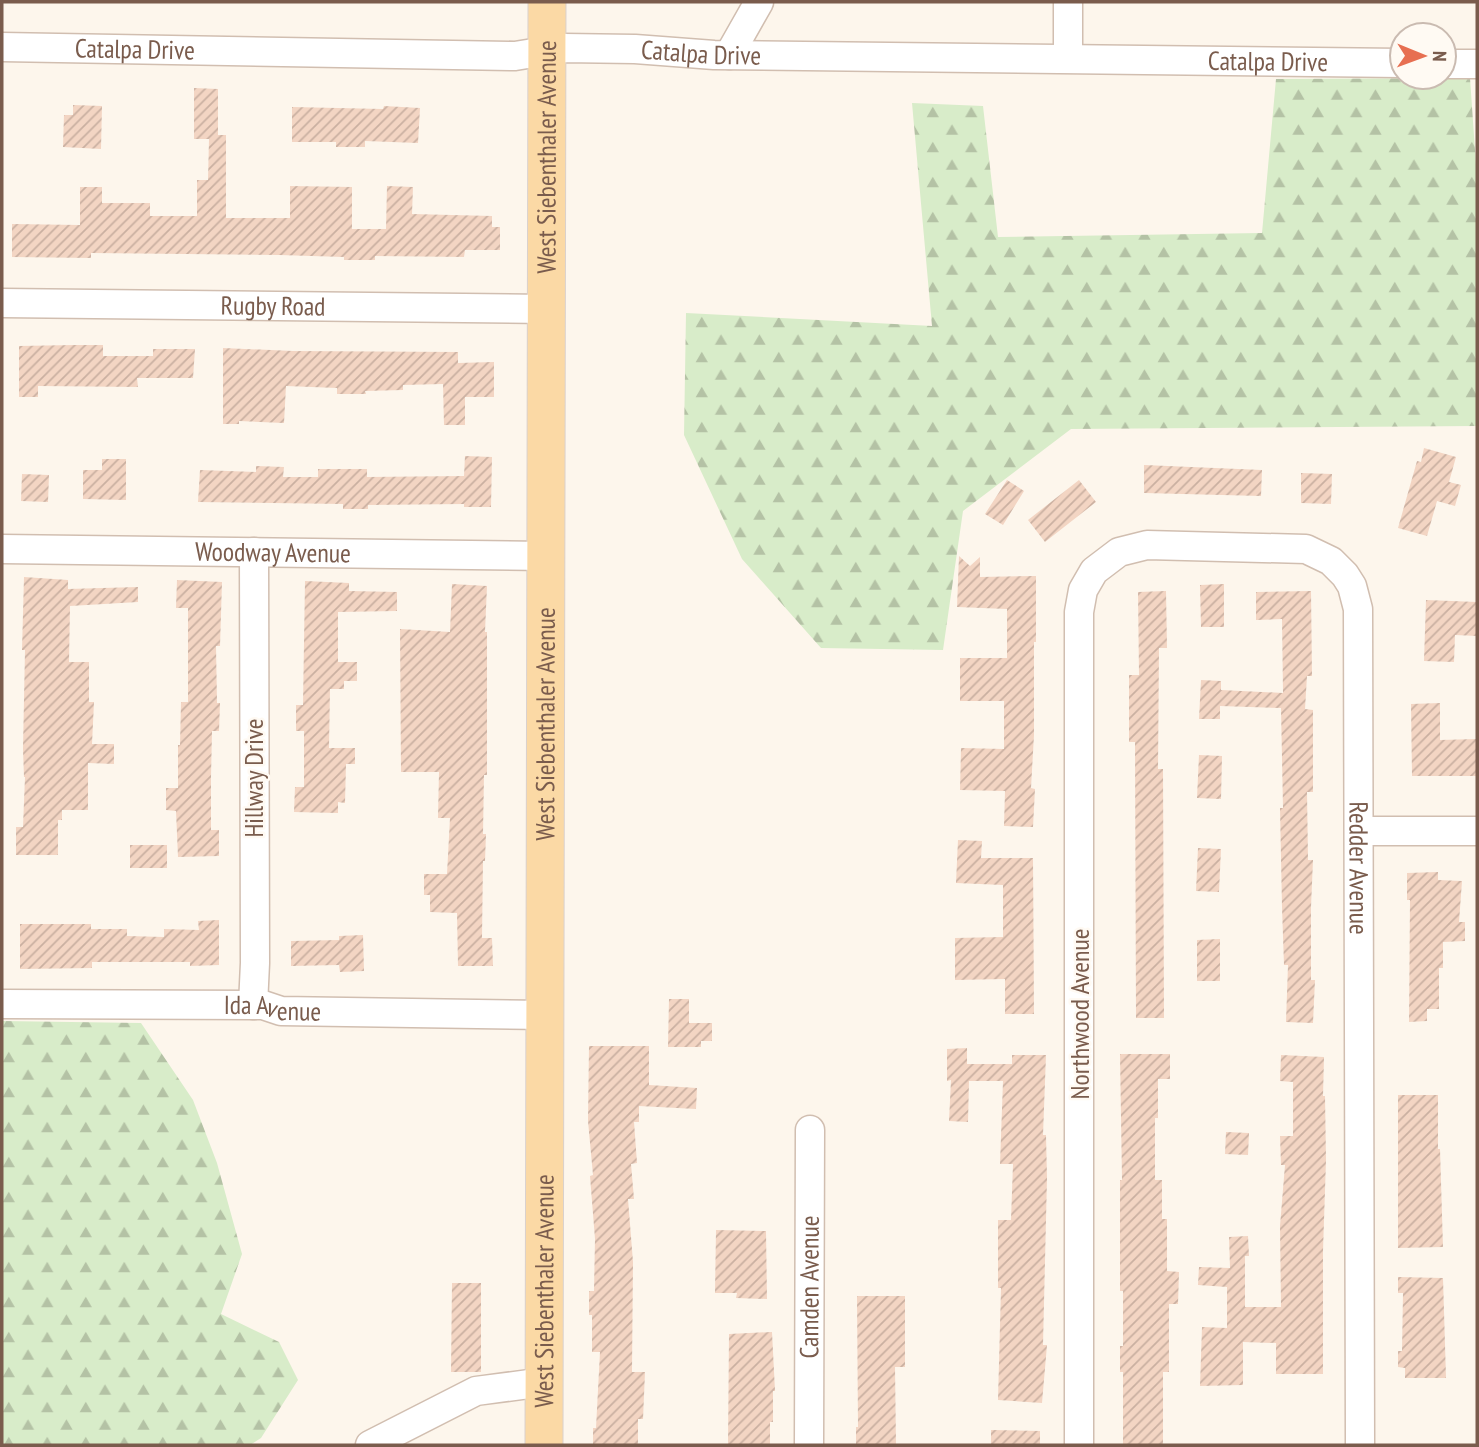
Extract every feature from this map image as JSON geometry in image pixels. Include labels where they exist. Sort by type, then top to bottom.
[{"type":"main road","name":"West Siebenthaler Avenue","points":[[536,1444],[544,1382],[547,2]]},
{"type":"street","points":[[729,55],[759,2]]},
{"type":"street","points":[[1068,2],[1068,58]]},
{"type":"street","name":"Catalpa Drive","points":[[2,47],[515,55],[564,48],[729,55],[1388,63]]},
{"type":"street","points":[[1458,64],[1477,64]]},
{"type":"street","name":"Rugby Road","points":[[2,303],[545,309]]},
{"type":"street","name":"Redder Avenue","points":[[1086,583],[1094,571],[1109,558],[1147,545],[1306,549],[1331,561],[1352,586],[1358,609],[1360,1445]]},
{"type":"street","name":"Woodway Avenue","points":[[2,549],[545,556]]},
{"type":"street","name":"Hillway Drive","points":[[253,1005],[254,552]]},
{"type":"street","name":"Northwood Avenue","points":[[1079,1445],[1079,612],[1086,583]]},
{"type":"street","points":[[1360,831],[1477,831]]},
{"type":"street","name":"Ida Avenue","points":[[2,1004],[263,1005],[281,1011],[545,1016]]},
{"type":"street","name":"Camden Avenue","points":[[810,1130],[810,1445]]},
{"type":"street","points":[[370,1445],[476,1391],[544,1382]]},
{"type":"green space","points":[[1388,78],[1388,91],[1458,91],[1458,78],[1470,78],[1477,179],[1477,426],[1071,429],[963,511],[943,650],[821,648],[742,559],[684,435],[686,313],[932,326],[912,103],[983,106],[998,237],[1262,233],[1276,79]]},
{"type":"green space","points":[[2,1021],[141,1023],[193,1100],[217,1163],[242,1254],[221,1314],[279,1342],[298,1380],[261,1438],[250,1445],[2,1445]]},
{"type":"building","points":[[194,88],[218,89],[218,135],[226,135],[226,218],[290,218],[290,186],[352,187],[352,229],[386,229],[387,186],[413,187],[412,214],[492,216],[492,227],[500,227],[500,250],[465,250],[464,257],[375,256],[375,260],[279,255],[91,253],[91,258],[12,257],[12,224],[80,225],[80,187],[102,187],[102,203],[150,203],[150,216],[197,216],[197,180],[208,180],[209,139],[194,139]]},
{"type":"building","points":[[73,105],[102,106],[101,149],[63,147],[64,115],[73,115]]},
{"type":"building","points":[[384,106],[420,108],[418,143],[365,141],[365,147],[336,147],[336,142],[292,142],[292,107],[383,109]]},
{"type":"building","points":[[103,345],[103,356],[153,356],[153,349],[195,349],[193,378],[137,378],[138,387],[38,386],[38,397],[19,397],[19,346]]},
{"type":"building","points":[[223,348],[458,352],[458,363],[494,362],[494,397],[465,397],[465,425],[444,425],[443,384],[403,385],[403,390],[365,391],[366,394],[337,394],[337,388],[286,386],[284,423],[239,421],[239,424],[223,424]]},
{"type":"building","points":[[1424,448],[1456,457],[1449,482],[1461,485],[1455,506],[1437,501],[1427,536],[1398,528],[1417,461],[1421,462]]},
{"type":"building","points":[[465,456],[492,457],[491,507],[464,507],[464,504],[368,505],[368,509],[343,509],[343,504],[198,502],[200,470],[256,472],[256,466],[284,467],[283,477],[318,477],[318,469],[367,469],[367,477],[464,476]]},
{"type":"building","points":[[102,459],[126,459],[126,500],[83,499],[83,470],[102,470]]},
{"type":"building","points":[[1144,465],[1262,470],[1261,496],[1144,493]]},
{"type":"building","points":[[1301,473],[1332,474],[1331,504],[1301,503]]},
{"type":"building","points":[[22,474],[49,475],[48,502],[21,501]]},
{"type":"building","points":[[1007,480],[1024,491],[1003,525],[985,514]]},
{"type":"building","points":[[1079,480],[1096,502],[1045,542],[1028,520]]},
{"type":"building","points":[[959,556],[970,566],[980,557],[980,577],[1036,576],[1031,788],[1035,789],[1033,827],[1004,826],[1005,791],[960,790],[961,748],[1004,749],[1004,701],[960,701],[960,658],[1007,658],[1007,609],[957,607]]},
{"type":"building","points":[[24,577],[68,580],[68,589],[138,587],[138,602],[70,606],[69,662],[89,662],[89,702],[94,702],[92,744],[114,744],[114,764],[88,763],[88,810],[62,810],[62,820],[58,820],[58,855],[16,855],[16,827],[23,827],[25,777],[25,650],[22,650]]},
{"type":"building","points":[[177,580],[222,582],[220,646],[216,646],[219,731],[212,731],[211,777],[211,830],[219,830],[219,856],[178,857],[176,811],[166,810],[166,788],[178,788],[181,702],[188,702],[188,608],[176,608]]},
{"type":"building","points":[[305,581],[349,583],[349,591],[397,592],[397,611],[338,612],[338,662],[357,662],[357,681],[344,681],[344,689],[330,689],[329,748],[355,748],[355,764],[346,764],[345,803],[338,802],[338,813],[294,812],[295,787],[304,787],[304,731],[296,731],[296,705],[303,705]]},
{"type":"building","points":[[452,584],[487,586],[487,775],[484,775],[483,834],[486,834],[482,938],[492,938],[493,966],[458,966],[457,913],[430,912],[430,895],[424,895],[424,874],[447,874],[450,818],[438,818],[439,772],[401,772],[400,629],[450,632]]},
{"type":"building","points":[[1224,584],[1224,627],[1201,627],[1200,585]]},
{"type":"building","points":[[1166,591],[1167,648],[1159,648],[1158,769],[1163,769],[1164,1018],[1136,1018],[1135,742],[1129,742],[1129,675],[1139,675],[1138,592]]},
{"type":"building","points":[[1311,591],[1312,676],[1307,676],[1305,709],[1313,710],[1313,792],[1307,792],[1308,860],[1313,860],[1313,1023],[1286,1022],[1288,965],[1284,965],[1282,907],[1281,708],[1220,706],[1220,719],[1199,719],[1201,680],[1221,681],[1221,690],[1283,693],[1282,619],[1256,620],[1256,592]]},
{"type":"building","points":[[1426,600],[1477,602],[1477,636],[1455,635],[1454,662],[1424,661]]},
{"type":"building","points":[[1440,703],[1440,740],[1477,739],[1477,776],[1412,776],[1411,704]]},
{"type":"building","points":[[1199,755],[1222,756],[1221,799],[1197,798]]},
{"type":"building","points":[[958,840],[982,841],[981,858],[1033,858],[1034,1014],[1005,1014],[1005,979],[955,980],[955,938],[1003,937],[1003,885],[956,883]]},
{"type":"building","points":[[130,845],[167,845],[167,868],[130,868]]},
{"type":"building","points":[[1198,848],[1221,849],[1219,892],[1196,891]]},
{"type":"building","points":[[1438,872],[1438,880],[1462,881],[1459,922],[1465,922],[1465,941],[1443,942],[1443,968],[1439,968],[1439,1009],[1427,1009],[1427,1021],[1409,1022],[1410,900],[1407,900],[1407,873]]},
{"type":"building","points":[[219,920],[219,965],[190,966],[190,962],[92,962],[92,968],[20,969],[20,924],[91,924],[91,929],[127,929],[127,936],[164,937],[164,929],[199,930],[198,921]]},
{"type":"building","points":[[363,935],[364,971],[340,972],[339,965],[291,966],[291,941],[339,940],[339,936]]},
{"type":"building","points":[[1220,939],[1220,981],[1197,981],[1197,940]]},
{"type":"building","points":[[669,999],[689,999],[689,1023],[712,1023],[712,1041],[701,1041],[701,1047],[668,1047]]},
{"type":"building","points":[[589,1046],[649,1046],[649,1085],[697,1088],[696,1109],[639,1106],[639,1122],[634,1122],[637,1163],[631,1164],[634,1199],[628,1199],[633,1262],[632,1372],[645,1372],[643,1419],[638,1419],[638,1445],[593,1445],[600,1352],[592,1352],[592,1315],[589,1315],[589,1291],[594,1291],[595,1239],[588,1121]]},
{"type":"building","points":[[967,1048],[967,1064],[1012,1064],[1012,1055],[1046,1055],[1043,1135],[1046,1135],[1047,1178],[1043,1345],[1047,1345],[1042,1403],[998,1400],[1001,1288],[998,1288],[998,1220],[1011,1220],[1013,1164],[1000,1164],[1003,1081],[969,1081],[968,1122],[949,1121],[951,1080],[947,1081],[947,1049]]},
{"type":"building","points":[[1120,1054],[1170,1054],[1170,1079],[1158,1079],[1158,1118],[1155,1118],[1155,1180],[1162,1180],[1162,1219],[1167,1219],[1167,1271],[1179,1272],[1178,1304],[1169,1304],[1169,1372],[1163,1372],[1163,1445],[1123,1445],[1123,1372],[1120,1372],[1123,1291],[1120,1291]]},
{"type":"building","points":[[1281,1055],[1324,1057],[1326,1160],[1323,1374],[1276,1374],[1276,1343],[1243,1342],[1243,1385],[1200,1386],[1202,1327],[1227,1328],[1227,1287],[1198,1285],[1199,1267],[1230,1268],[1229,1237],[1248,1236],[1249,1256],[1245,1256],[1245,1307],[1281,1307],[1280,1226],[1285,1165],[1281,1165],[1280,1136],[1293,1136],[1293,1082],[1280,1081]]},
{"type":"building","points":[[1398,1095],[1438,1095],[1443,1247],[1398,1248]]},
{"type":"building","points":[[1226,1132],[1249,1133],[1248,1155],[1225,1154]]},
{"type":"building","points":[[716,1230],[766,1231],[767,1299],[736,1298],[737,1293],[715,1293]]},
{"type":"building","points":[[1398,1277],[1443,1278],[1446,1378],[1405,1378],[1405,1368],[1398,1367],[1398,1351],[1402,1351],[1403,1293],[1398,1293]]},
{"type":"building","points":[[452,1283],[481,1283],[481,1372],[451,1372]]},
{"type":"building","points":[[857,1296],[905,1296],[905,1367],[895,1367],[896,1445],[856,1445]]},
{"type":"building","points":[[772,1332],[775,1391],[773,1422],[770,1422],[770,1445],[728,1445],[729,1334]]},
{"type":"building","points":[[991,1430],[1040,1431],[1040,1445],[991,1445]]}]
